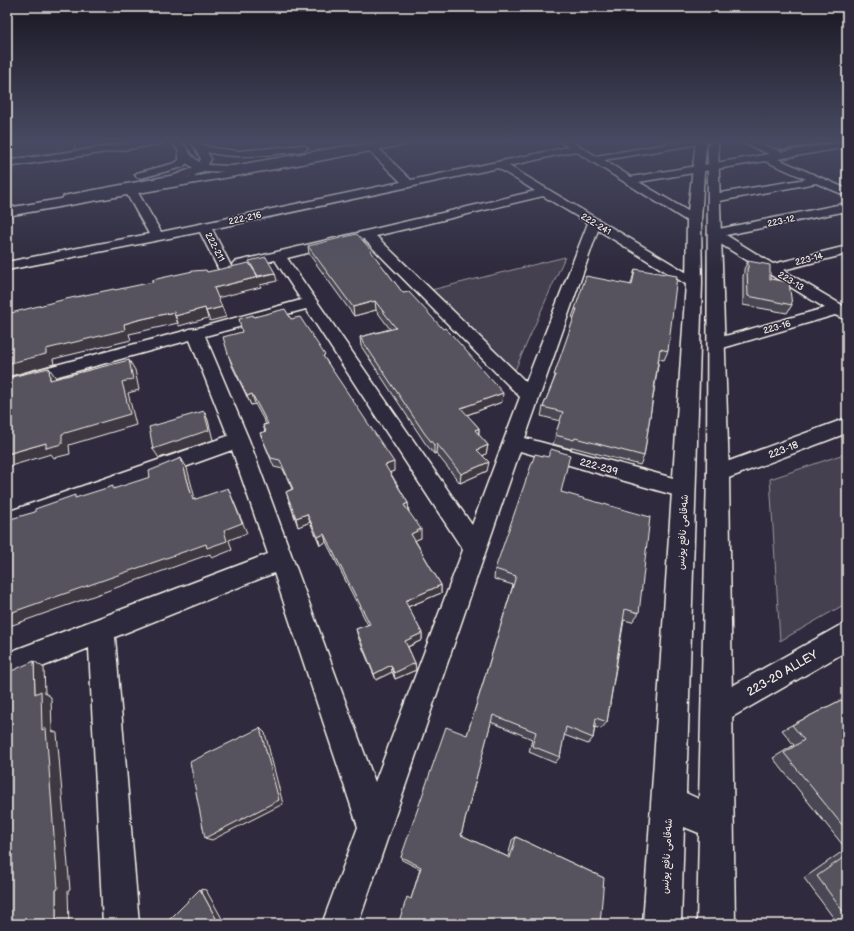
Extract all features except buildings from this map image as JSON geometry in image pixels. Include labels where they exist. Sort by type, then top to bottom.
[{"type":"main road","points":[[61,190],[93,184]]},
{"type":"main road","points":[[34,208],[91,194],[142,184]]},
{"type":"main road","points":[[7,212],[169,184]]},
{"type":"main road","name":"شەقامی نافع یونس","points":[[662,924],[694,283],[705,184]]},
{"type":"main road","name":"شەقامی نافع یونس","points":[[711,184],[714,198],[701,229],[717,344],[718,474],[716,924]]},
{"type":"main road","points":[[668,803],[716,823]]},
{"type":"street","name":"222-216","points":[[7,266],[204,227],[397,184]]},
{"type":"street","name":"222-241","points":[[531,184],[694,283]]},
{"type":"street","name":"223-13","points":[[636,184],[701,229],[841,308]]},
{"type":"street","points":[[714,198],[799,184]]},
{"type":"street","points":[[828,184],[847,193]]},
{"type":"street","points":[[131,191],[157,236]]},
{"type":"street","points":[[210,272],[543,192]]},
{"type":"street","name":"223-12","points":[[701,229],[847,207]]},
{"type":"street","points":[[340,924],[513,442],[594,223]]},
{"type":"street","name":"222-211","points":[[204,227],[225,268]]},
{"type":"street","points":[[368,234],[530,396]]},
{"type":"street","name":"223-14","points":[[771,269],[847,250]]},
{"type":"street","points":[[279,256],[475,549]]},
{"type":"street","points":[[7,384],[196,332],[309,303]]},
{"type":"street","name":"223-16","points":[[717,344],[841,308]]},
{"type":"street","points":[[196,332],[239,440],[282,559],[375,828]]},
{"type":"street","name":"223-18","points":[[718,474],[847,425]]},
{"type":"street","points":[[7,522],[239,440]]},
{"type":"street","name":"222-239","points":[[513,442],[684,489]]},
{"type":"street","points":[[7,667],[282,559]]},
{"type":"street","points":[[101,630],[122,924]]},
{"type":"street","name":"223-20 ALLEY","points":[[717,710],[847,636]]},
{"type":"shaded area","points":[[565,257],[511,379],[423,292]]},
{"type":"shaded area","points":[[847,453],[847,603],[780,641],[770,479]]}]
